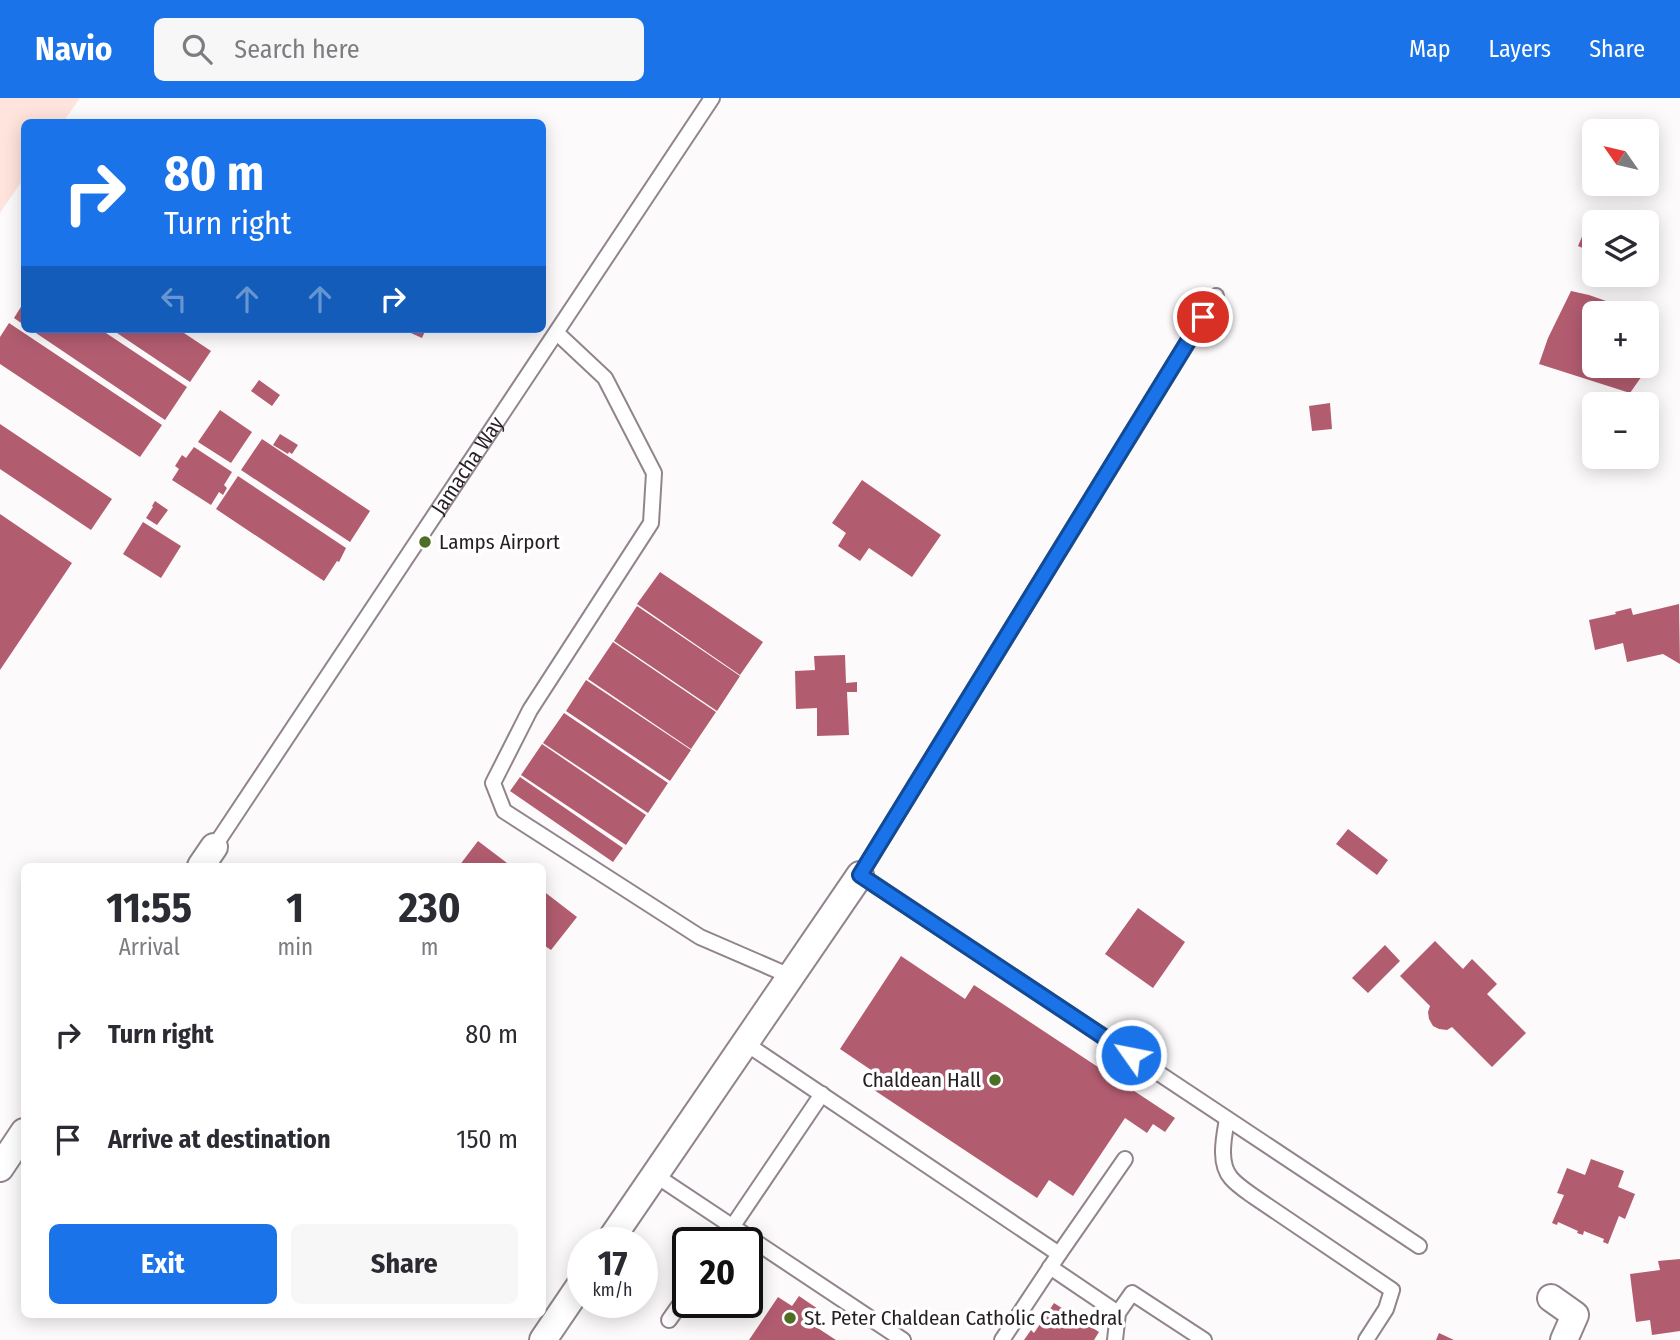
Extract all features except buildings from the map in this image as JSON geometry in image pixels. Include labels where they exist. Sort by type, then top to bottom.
[{"type":"street","points":[[619,1227],[860,875]]},
{"type":"street","points":[[0,1168],[21,1136]]},
{"type":"street","points":[[1551,1298],[1575,1315],[1564,1340]]},
{"type":"street","points":[[543,1340],[567,1305]]},
{"type":"lane","name":"Jamacha Way","points":[[208,857],[712,98]]},
{"type":"lane","points":[[1216,296],[860,875],[1419,1246]]},
{"type":"lane","points":[[557,332],[605,378],[654,473],[651,523],[530,710],[493,783],[504,811],[700,937],[790,976]]},
{"type":"lane","points":[[745,1043],[1059,1254]]},
{"type":"lane","points":[[655,1175],[733,1227],[822,1094]]},
{"type":"lane","points":[[1227,1119],[1223,1149],[1224,1168],[1232,1179],[1392,1290],[1385,1309],[1366,1340]]},
{"type":"lane","points":[[1002,1340],[1125,1159]]},
{"type":"lane","points":[[763,1247],[903,1340]]},
{"type":"lane","points":[[1050,1267],[1118,1312]]},
{"type":"lane","points":[[1115,1340],[1118,1312],[1132,1293],[1204,1340]]},
{"type":"lane","points":[[669,1320],[672,1316]]},
{"type":"shaded area","points":[[0,98],[80,98],[65,119],[21,119],[21,182],[0,213]]},
{"type":"place","name":"Lamps Airport","points":[[425,542]]},
{"type":"place","name":"Chaldean Hall","points":[[995,1080]]},
{"type":"place","name":"St. Peter Chaldean Catholic Cathedral","points":[[790,1318]]},
{"type":"route","points":[[1131,1055],[860,875],[1203,317]]}]
